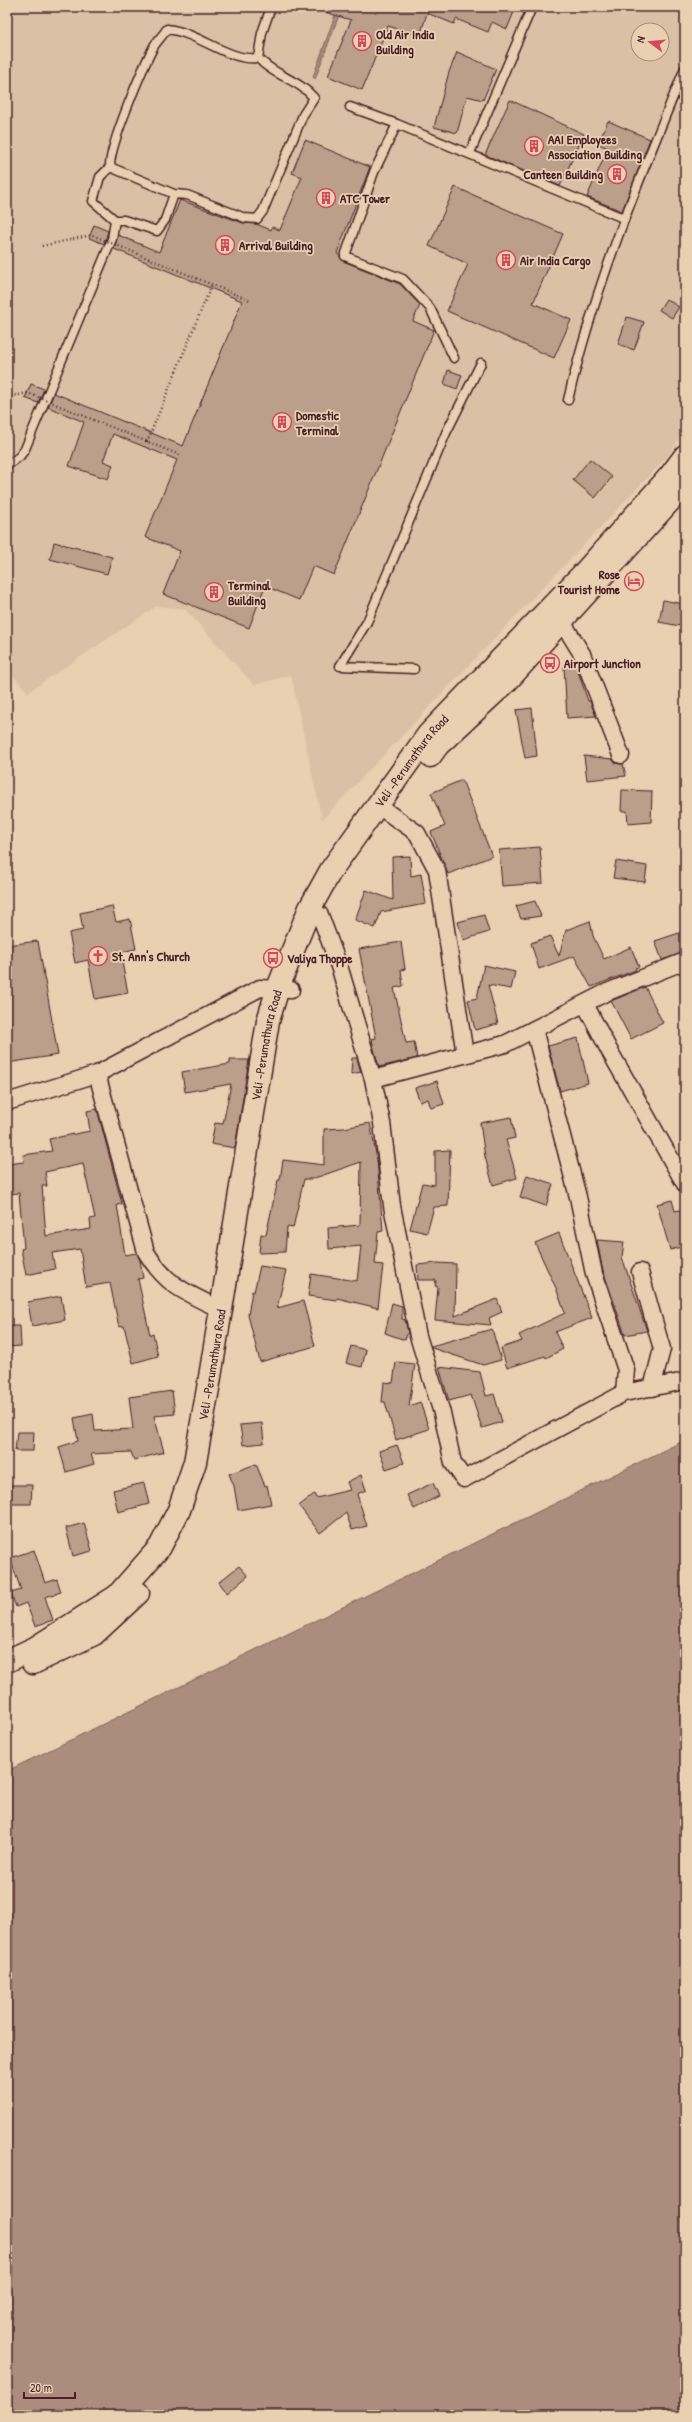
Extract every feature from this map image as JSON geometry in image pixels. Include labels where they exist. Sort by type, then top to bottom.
[{"type":"main road","points":[[7,1676],[94,1634],[131,1602],[169,1555],[193,1504],[208,1463],[253,1207],[282,1026],[284,989],[331,890],[438,745],[494,680],[561,620],[649,526],[677,480],[685,456]]},
{"type":"main road","name":"Veli -Perumathura Road","points":[[7,1661],[35,1648],[117,1596],[160,1547],[179,1510],[195,1462],[222,1310],[268,1021],[284,989],[310,908],[331,870],[428,735],[494,680],[584,574],[677,480]]},
{"type":"street","points":[[561,620],[582,654],[621,755]]},
{"type":"street","points":[[388,812],[417,833],[437,870],[464,1055]]},
{"type":"street","points":[[320,915],[340,969],[373,1079],[382,1123],[392,1206],[418,1336],[442,1413],[453,1462],[464,1479],[624,1393],[685,1381]]},
{"type":"street","points":[[373,1079],[505,1044],[647,975],[684,963]]},
{"type":"street","points":[[7,1102],[97,1074],[260,988],[284,989]]},
{"type":"street","points":[[585,1004],[605,1044],[685,1184]]},
{"type":"street","points":[[534,1029],[578,1197],[594,1274],[626,1370],[624,1393]]},
{"type":"street","points":[[97,1074],[146,1252],[158,1271],[177,1288],[222,1310]]},
{"type":"street","points":[[640,1272],[662,1348],[652,1388]]},
{"type":"lane","points":[[258,58],[262,33],[271,7]]},
{"type":"lane","points":[[470,153],[532,7]]},
{"type":"lane","points":[[110,167],[174,194],[187,195],[253,219],[257,219],[263,211],[303,115],[314,98],[300,84],[271,70],[258,58],[240,57],[187,33],[167,29],[154,47],[143,70],[111,151],[110,167],[100,177],[93,201],[115,220],[124,220],[157,231],[165,220],[174,194]]},
{"type":"lane","points":[[568,400],[582,342],[623,218],[685,68]]},
{"type":"lane","points":[[350,107],[470,153],[623,218]]},
{"type":"lane","points":[[397,124],[374,172],[345,256],[403,279],[430,308],[454,358]]},
{"type":"lane","points":[[7,466],[20,456],[25,449],[112,239],[115,220]]},
{"type":"lane","points":[[414,669],[340,666],[367,622],[437,454],[481,363]]},
{"type":"path","points":[[42,246],[92,235],[249,300]]},
{"type":"path","points":[[148,442],[212,284]]},
{"type":"path","points":[[7,397],[28,393],[182,456]]},
{"type":"shaded area","points":[[7,7],[685,7],[685,430],[668,456],[322,820],[291,675],[254,685],[185,609],[157,606],[28,692],[7,669]]},
{"type":"shaded area","points":[[338,7],[342,7],[315,79],[313,77]]},
{"type":"shaded area","points":[[685,1440],[685,2415],[7,2415],[7,1771]]},
{"type":"building","points":[[318,7],[516,7],[507,29],[492,22],[488,32],[456,19],[454,24],[427,13],[420,36],[388,26],[362,90],[328,76],[351,20],[318,10]]},
{"type":"building","points":[[457,52],[496,69],[483,100],[467,96],[457,133],[434,127],[449,72]]},
{"type":"building","name":"AAI Employees Association Building","points":[[510,100],[584,134],[560,186],[485,155]]},
{"type":"building","name":"Canteen Building","points":[[608,121],[650,139],[622,211],[587,197],[608,148],[598,144]]},
{"type":"building","name":"Domestic Terminal","points":[[305,140],[370,167],[337,253],[343,261],[400,284],[420,305],[413,321],[434,330],[334,575],[313,566],[299,600],[265,586],[249,628],[163,594],[180,551],[145,537],[177,460],[113,434],[103,461],[113,465],[108,479],[69,466],[84,422],[48,407],[54,393],[183,446],[242,301],[114,249],[118,235],[159,252],[180,200],[243,223],[256,224],[271,230],[272,227],[280,230],[302,177],[292,173]]},
{"type":"building","name":"Air India Cargo","points":[[455,187],[563,234],[533,303],[571,320],[554,358],[447,311],[468,264],[429,246]]},
{"type":"building","points":[[94,225],[108,231],[104,244],[89,238]]},
{"type":"building","points":[[666,299],[679,307],[672,318],[659,310]]},
{"type":"building","points":[[627,317],[644,322],[634,350],[618,344]]},
{"type":"building","points":[[448,370],[462,375],[457,389],[444,384]]},
{"type":"building","points":[[31,384],[44,389],[38,403],[25,398]]},
{"type":"building","points":[[590,459],[612,477],[595,498],[573,480]]},
{"type":"building","points":[[54,542],[112,557],[107,574],[50,559]]},
{"type":"building","points":[[663,600],[684,604],[680,626],[659,622]]},
{"type":"building","points":[[576,665],[588,701],[590,701],[596,716],[567,718],[564,666]]},
{"type":"building","points":[[532,708],[537,756],[525,758],[516,710]]},
{"type":"building","points":[[584,756],[612,759],[615,763],[623,764],[626,776],[587,780]]},
{"type":"building","points":[[462,780],[492,856],[448,874],[431,832],[445,826],[431,793]]},
{"type":"building","points":[[622,790],[652,791],[651,822],[628,824],[627,811],[621,811]]},
{"type":"building","points":[[540,847],[543,883],[502,886],[499,850]]},
{"type":"building","points":[[410,856],[411,876],[421,874],[426,904],[381,912],[375,928],[355,920],[366,890],[393,900],[392,857]]},
{"type":"building","points":[[616,861],[647,866],[645,882],[613,878]]},
{"type":"building","points":[[535,901],[541,916],[521,919],[516,906]]},
{"type":"building","name":"St. Ann's Church","points":[[112,906],[116,922],[130,919],[136,949],[120,952],[128,993],[95,999],[88,960],[75,963],[69,933],[83,930],[80,913]]},
{"type":"building","points":[[484,915],[489,932],[463,940],[458,922]]},
{"type":"building","points":[[590,921],[593,936],[604,959],[631,947],[639,967],[635,968],[636,970],[591,987],[574,956],[539,969],[531,943],[550,936],[559,956],[566,930]]},
{"type":"building","points":[[685,931],[685,952],[662,960],[655,941]]},
{"type":"building","points":[[38,941],[58,1055],[7,1063],[7,945]]},
{"type":"building","points":[[401,942],[405,969],[401,970],[403,986],[394,988],[406,1043],[414,1042],[417,1058],[379,1067],[372,1039],[376,1038],[359,949]]},
{"type":"building","points":[[484,965],[515,972],[511,989],[488,985],[498,1024],[475,1030],[468,1000],[477,998]]},
{"type":"building","points":[[645,987],[663,1023],[631,1039],[611,1001]]},
{"type":"building","points":[[578,1038],[588,1083],[560,1091],[548,1046]]},
{"type":"building","points":[[352,1058],[357,1058],[361,1072],[351,1074]]},
{"type":"building","points":[[230,1060],[249,1060],[235,1148],[211,1144],[215,1123],[223,1124],[231,1084],[185,1092],[182,1072],[230,1064]]},
{"type":"building","points":[[437,1081],[444,1104],[431,1108],[428,1099],[420,1102],[415,1088]]},
{"type":"building","points":[[97,1109],[122,1204],[117,1205],[125,1255],[137,1253],[140,1260],[143,1278],[138,1279],[150,1335],[153,1334],[158,1356],[133,1363],[124,1326],[119,1327],[110,1283],[86,1287],[80,1249],[52,1253],[55,1269],[26,1275],[21,1249],[24,1248],[19,1193],[7,1194],[7,1164],[24,1162],[23,1155],[52,1151],[49,1139],[90,1131],[87,1111]],"holes":[[[83,1164],[95,1218],[90,1219],[91,1229],[46,1236],[42,1186],[47,1186],[45,1172]]]},
{"type":"building","points":[[511,1117],[515,1138],[506,1140],[517,1178],[493,1185],[485,1157],[480,1123]]},
{"type":"building","points":[[370,1123],[377,1159],[383,1231],[378,1232],[375,1264],[383,1265],[378,1308],[337,1298],[337,1300],[308,1296],[311,1274],[357,1281],[361,1246],[329,1249],[328,1228],[360,1225],[361,1162],[312,1179],[304,1179],[293,1228],[287,1227],[285,1252],[259,1253],[261,1234],[266,1235],[278,1180],[280,1180],[283,1160],[324,1165],[324,1129],[344,1128]]},
{"type":"building","points":[[450,1150],[448,1206],[434,1207],[427,1233],[410,1229],[422,1183],[435,1185],[435,1151]]},
{"type":"building","points":[[527,1175],[553,1184],[546,1206],[520,1197]]},
{"type":"building","points":[[672,1200],[675,1211],[685,1209],[685,1246],[670,1250],[657,1204]]},
{"type":"building","points":[[559,1233],[592,1318],[555,1332],[563,1349],[546,1358],[545,1356],[507,1368],[501,1348],[522,1341],[519,1335],[565,1313],[556,1288],[535,1243]]},
{"type":"building","points":[[597,1240],[624,1242],[622,1257],[647,1331],[625,1335],[602,1267]]},
{"type":"building","points":[[437,1263],[456,1264],[455,1316],[497,1299],[502,1312],[489,1318],[491,1325],[435,1320],[438,1287],[435,1286],[436,1280],[418,1280],[417,1265]]},
{"type":"building","points":[[260,1266],[286,1270],[277,1308],[303,1301],[315,1346],[260,1362],[248,1315],[252,1291],[254,1292]]},
{"type":"building","points":[[61,1296],[65,1320],[32,1326],[28,1302]]},
{"type":"building","points":[[392,1303],[402,1306],[402,1319],[405,1320],[408,1332],[405,1340],[385,1333]]},
{"type":"building","points":[[7,1326],[20,1326],[21,1346],[7,1347]]},
{"type":"building","points":[[492,1329],[501,1360],[483,1365],[432,1348],[431,1346]]},
{"type":"building","points":[[351,1346],[366,1350],[362,1367],[346,1363]]},
{"type":"building","points":[[396,1362],[415,1364],[409,1406],[420,1402],[429,1429],[396,1440],[385,1402],[382,1402],[384,1382],[393,1383]]},
{"type":"building","points":[[439,1367],[480,1372],[486,1396],[494,1394],[502,1422],[482,1428],[471,1395],[449,1401]]},
{"type":"building","points":[[172,1391],[175,1414],[154,1416],[164,1452],[134,1460],[131,1452],[91,1454],[94,1464],[66,1472],[59,1447],[78,1441],[74,1418],[93,1414],[95,1431],[133,1429],[129,1397]]},
{"type":"building","points":[[262,1423],[264,1443],[243,1445],[240,1425]]},
{"type":"building","points":[[17,1432],[34,1432],[33,1451],[15,1451]]},
{"type":"building","points":[[397,1445],[404,1463],[386,1469],[379,1451]]},
{"type":"building","points":[[256,1464],[265,1486],[267,1485],[271,1504],[238,1510],[234,1486],[229,1474]]},
{"type":"building","points":[[361,1475],[366,1490],[357,1494],[367,1526],[352,1530],[346,1513],[320,1533],[299,1506],[314,1494],[316,1498],[350,1490],[347,1482]]},
{"type":"building","points":[[144,1483],[149,1504],[118,1512],[113,1490]]},
{"type":"building","points":[[433,1483],[439,1496],[414,1509],[407,1495]]},
{"type":"building","points":[[7,1485],[32,1485],[31,1504],[7,1504]]},
{"type":"building","points":[[84,1523],[92,1551],[73,1556],[66,1528]]},
{"type":"building","points":[[34,1550],[45,1583],[57,1579],[61,1592],[45,1597],[53,1620],[35,1626],[26,1603],[16,1607],[11,1593],[21,1590],[10,1558]]},
{"type":"building","points":[[239,1566],[248,1576],[227,1593],[219,1582]]},
{"type":"place","name":"Old Air India Building","points":[[362,41]]},
{"type":"place","name":"AAI Employees Association Building","points":[[534,146]]},
{"type":"place","name":"Canteen Building","points":[[617,174]]},
{"type":"place","name":"ATC Tower","points":[[326,198]]},
{"type":"place","name":"Arrival Building","points":[[225,245]]},
{"type":"place","name":"Air India Cargo","points":[[506,260]]},
{"type":"place","name":"Domestic Terminal","points":[[282,422]]},
{"type":"place","name":"Rose Tourist Home","points":[[634,581]]},
{"type":"place","name":"Terminal Building","points":[[214,592]]},
{"type":"place","name":"Airport Junction","points":[[550,663]]},
{"type":"place","name":"St. Ann's Church","points":[[98,956]]},
{"type":"place","name":"Valiya Thoppe","points":[[273,958]]}]
